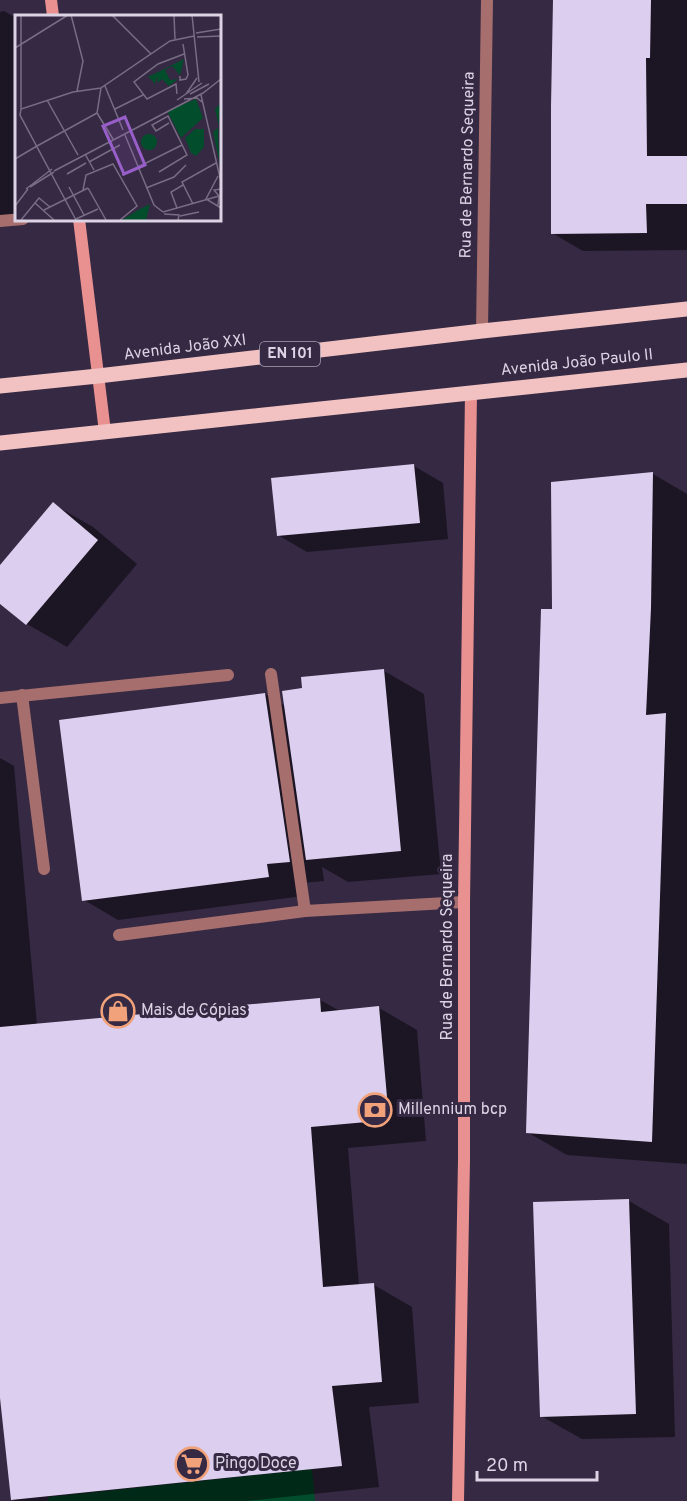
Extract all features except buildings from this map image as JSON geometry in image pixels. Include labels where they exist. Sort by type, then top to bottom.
[{"type":"main road","name":"EN 101","points":[[482,331],[687,309]]},
{"type":"main road","name":"Avenida João XXI","points":[[0,386],[482,331]]},
{"type":"main road","name":"Avenida João Paulo II","points":[[471,393],[687,370]]},
{"type":"main road","points":[[0,442],[471,393]]},
{"type":"street","points":[[51,0],[53,15]]},
{"type":"street","name":"Rua de Bernardo Sequeira","points":[[482,331],[487,0]]},
{"type":"street","points":[[0,221],[15,220]]},
{"type":"street","points":[[79,220],[105,432]]},
{"type":"street","name":"Rua de Bernardo Sequeira","points":[[458,1501],[464,1160],[464,902],[471,393]]},
{"type":"street","points":[[0,698],[228,675]]},
{"type":"street","points":[[272,675],[305,911]]},
{"type":"street","points":[[22,696],[44,869]]},
{"type":"street","points":[[119,935],[305,911],[464,902]]},
{"type":"green space","points":[[312,1469],[315,1501],[48,1501],[48,1497]]},
{"type":"place","name":"Mais de Cópias","points":[[118,1011]]},
{"type":"place","name":"Millennium bcp","points":[[375,1110]]},
{"type":"place","name":"Pingo Doce","points":[[192,1464]]}]
